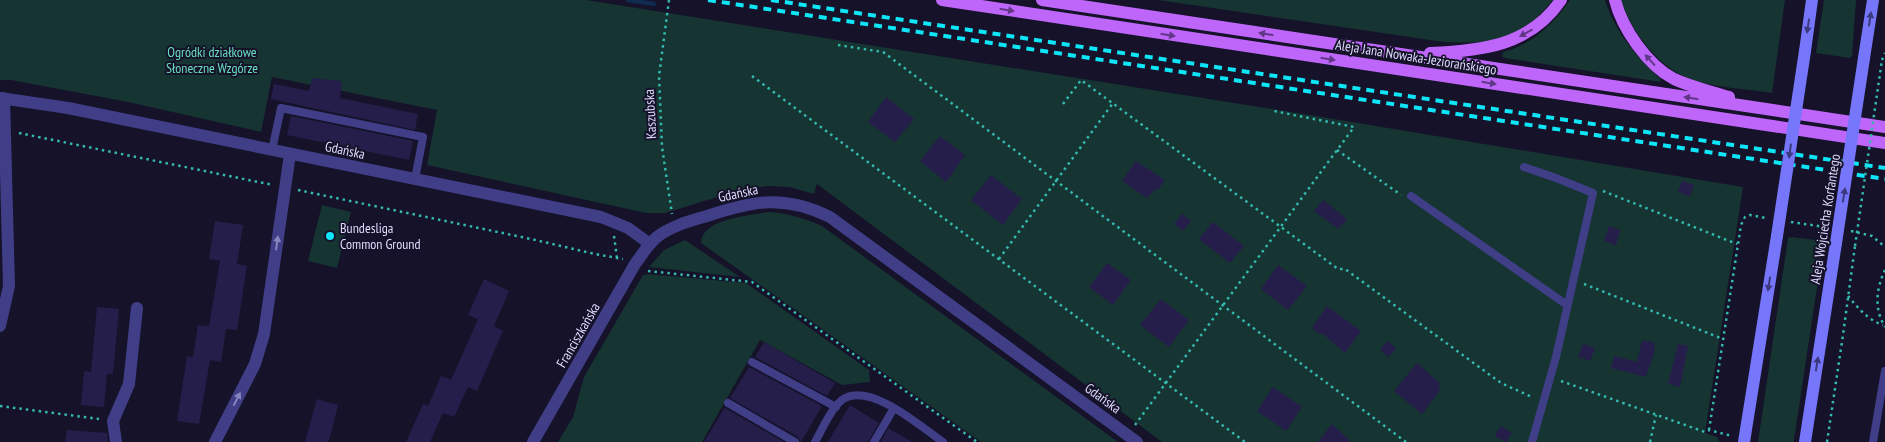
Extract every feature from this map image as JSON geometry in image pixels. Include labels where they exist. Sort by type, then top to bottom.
[{"type":"main road","name":"Aleja Jana Nowaka-Jeziorańskiego","points":[[942,0],[1885,143]]},
{"type":"main road","name":"Aleja Jana Nowaka-Jeziorańskiego","points":[[1042,0],[1885,127]]},
{"type":"main road","points":[[1401,54],[1479,49],[1510,42],[1535,28],[1561,0]]},
{"type":"main road","points":[[1615,0],[1618,11],[1635,43],[1657,67],[1672,78],[1689,85],[1774,110]]},
{"type":"main road","points":[[1744,442],[1812,0]]},
{"type":"main road","name":"Aleja Wojciecha Korfantego","points":[[1805,442],[1873,0]]},
{"type":"street","name":"Gdańska","points":[[0,326],[9,286],[2,98],[68,108],[601,217],[620,223],[650,244],[657,237],[674,228],[736,206],[759,202],[787,202],[815,209],[847,228],[1132,439]]},
{"type":"street","points":[[215,442],[255,364],[264,334],[290,154]]},
{"type":"street","name":"Franciszkańska","points":[[533,442],[636,264],[650,244]]},
{"type":"street","points":[[116,442],[113,421],[129,384],[137,308]]},
{"type":"lane","points":[[272,150],[280,108],[423,137],[415,179]]},
{"type":"lane","points":[[1524,167],[1593,194],[1568,305],[1532,442]]},
{"type":"lane","points":[[1411,196],[1568,305]]},
{"type":"lane","points":[[752,362],[836,407]]},
{"type":"lane","points":[[1873,442],[1885,371]]},
{"type":"lane","points":[[814,442],[836,407],[845,398],[859,395],[873,397],[894,408],[943,442]]},
{"type":"lane","points":[[728,403],[795,442]]},
{"type":"lane","points":[[874,442],[894,408]]},
{"type":"path","name":"Kaszubska","points":[[669,0],[659,76],[662,147],[674,228]]},
{"type":"path","points":[[838,45],[883,52],[1406,442]]},
{"type":"path","points":[[1827,442],[1882,60],[1885,53]]},
{"type":"path","points":[[752,76],[1245,442]]},
{"type":"path","points":[[1063,104],[1081,80],[1338,269],[1345,269],[1501,383],[1527,396],[1544,401]]},
{"type":"path","points":[[999,259],[1113,103]]},
{"type":"path","points":[[1132,439],[1166,383],[1354,127],[1274,112]]},
{"type":"path","points":[[4,130],[626,259],[647,271],[752,282],[976,442]]},
{"type":"path","points":[[1337,150],[1404,198],[1411,196]]},
{"type":"path","points":[[1593,194],[1599,189],[1738,244]]},
{"type":"path","points":[[618,258],[614,235],[620,223]]},
{"type":"path","points":[[1884,326],[1877,307],[1878,290],[1885,270]]},
{"type":"path","points":[[1573,280],[1724,339]]},
{"type":"path","points":[[1848,296],[1864,314],[1884,326]]},
{"type":"path","points":[[1550,377],[1706,432],[1709,430],[1732,436]]},
{"type":"path","points":[[0,406],[113,421]]},
{"type":"path","points":[[1650,442],[1656,415]]},
{"type":"green space","name":"Ogródki działkowe Słoneczne Wzgórze","points":[[0,0],[586,0],[1322,117],[1743,187],[1705,433],[1717,437],[1720,442],[1162,442],[817,184],[814,194],[790,187],[768,186],[744,189],[665,213],[646,213],[427,165],[437,110],[272,77],[261,132],[128,102],[11,80],[0,80]]},
{"type":"green space","points":[[1158,0],[1553,0],[1535,20],[1512,35],[1480,42],[1458,43]]},
{"type":"green space","points":[[1570,0],[1605,0],[1620,32],[1643,61],[1660,78],[1661,82],[1502,57],[1503,52],[1524,44],[1541,32],[1557,17]]},
{"type":"green space","points":[[1620,0],[1785,0],[1772,93],[1724,87],[1696,81],[1671,69],[1649,49],[1640,37]]},
{"type":"green space","points":[[1824,0],[1856,0],[1852,56],[1850,58],[1816,53]]},
{"type":"green space","name":"Bundesliga Common Ground","points":[[322,205],[351,212],[337,268],[308,261]]},
{"type":"green space","points":[[768,212],[795,216],[822,226],[1118,442],[981,442],[701,243],[703,235],[709,228],[718,223]]},
{"type":"green space","points":[[1788,238],[1824,241],[1794,442],[1758,442]]},
{"type":"green space","points":[[685,240],[740,277],[649,267],[664,250]]},
{"type":"green space","points":[[643,275],[746,283],[869,370],[870,382],[842,385],[760,340],[702,442],[558,442],[573,417],[584,377]]},
{"type":"building","points":[[312,78],[342,81],[340,98],[418,114],[415,130],[271,99],[274,84],[309,91]]},
{"type":"building","points":[[886,97],[914,119],[895,142],[868,122]]},
{"type":"building","points":[[291,116],[413,141],[409,160],[287,135]]},
{"type":"building","points":[[940,136],[965,155],[946,182],[920,161]]},
{"type":"building","points":[[1136,161],[1165,180],[1157,191],[1155,189],[1147,198],[1122,181]]},
{"type":"building","points":[[991,175],[1022,199],[1003,225],[971,200]]},
{"type":"building","points":[[1682,181],[1694,185],[1690,196],[1678,192]]},
{"type":"building","points":[[1323,200],[1347,219],[1338,229],[1314,211]]},
{"type":"building","points":[[1182,214],[1191,221],[1183,231],[1174,224]]},
{"type":"building","points":[[215,221],[243,225],[237,264],[247,266],[237,330],[226,329],[221,362],[210,360],[199,424],[177,421],[187,356],[193,357],[198,325],[209,326],[220,261],[209,259]]},
{"type":"building","points":[[1213,222],[1244,246],[1230,263],[1199,239]]},
{"type":"building","points":[[1609,226],[1620,230],[1616,245],[1604,241]]},
{"type":"building","points":[[1107,263],[1131,280],[1113,305],[1089,287]]},
{"type":"building","points":[[1278,265],[1307,286],[1288,310],[1261,289]]},
{"type":"building","points":[[484,279],[509,291],[494,326],[503,331],[477,391],[468,387],[454,417],[443,413],[430,442],[406,442],[423,404],[428,406],[441,376],[451,380],[478,319],[468,315]]},
{"type":"building","points":[[1161,299],[1189,320],[1169,347],[1140,325]]},
{"type":"building","points":[[1327,306],[1361,331],[1345,353],[1322,333],[1321,335],[1312,328]]},
{"type":"building","points":[[97,307],[119,309],[113,374],[107,374],[104,407],[81,405],[84,371],[91,372]]},
{"type":"building","points":[[1642,340],[1655,343],[1654,353],[1646,377],[1611,368],[1614,356],[1637,362]]},
{"type":"building","points":[[1387,341],[1396,348],[1389,357],[1380,350]]},
{"type":"building","points":[[764,342],[835,383],[827,396],[755,357]]},
{"type":"building","points":[[1583,344],[1595,348],[1590,361],[1578,357]]},
{"type":"building","points":[[1678,344],[1688,346],[1680,387],[1668,384]]},
{"type":"building","points":[[1417,363],[1441,384],[1438,389],[1440,390],[1422,414],[1394,391]]},
{"type":"building","points":[[749,367],[822,406],[801,442],[798,437],[730,398]]},
{"type":"building","points":[[1273,387],[1302,407],[1286,431],[1257,411]]},
{"type":"building","points":[[317,399],[338,405],[330,437],[328,442],[305,442]]},
{"type":"building","points":[[850,405],[879,423],[868,442],[828,442]]},
{"type":"building","points":[[725,408],[784,442],[704,442]]},
{"type":"building","points":[[1332,424],[1351,442],[1318,442]]},
{"type":"building","points":[[1501,426],[1512,433],[1506,442],[1496,437],[1496,433]]},
{"type":"building","points":[[888,428],[912,442],[881,442]]},
{"type":"building","points":[[67,430],[107,433],[108,442],[65,442]]},
{"type":"waterway","points":[[628,0],[654,4]]},
{"type":"railway","points":[[708,0],[1885,179]]},
{"type":"railway","points":[[771,0],[1885,168]]},
{"type":"place","name":"Bundesliga Common Ground","points":[[330,236]]}]
